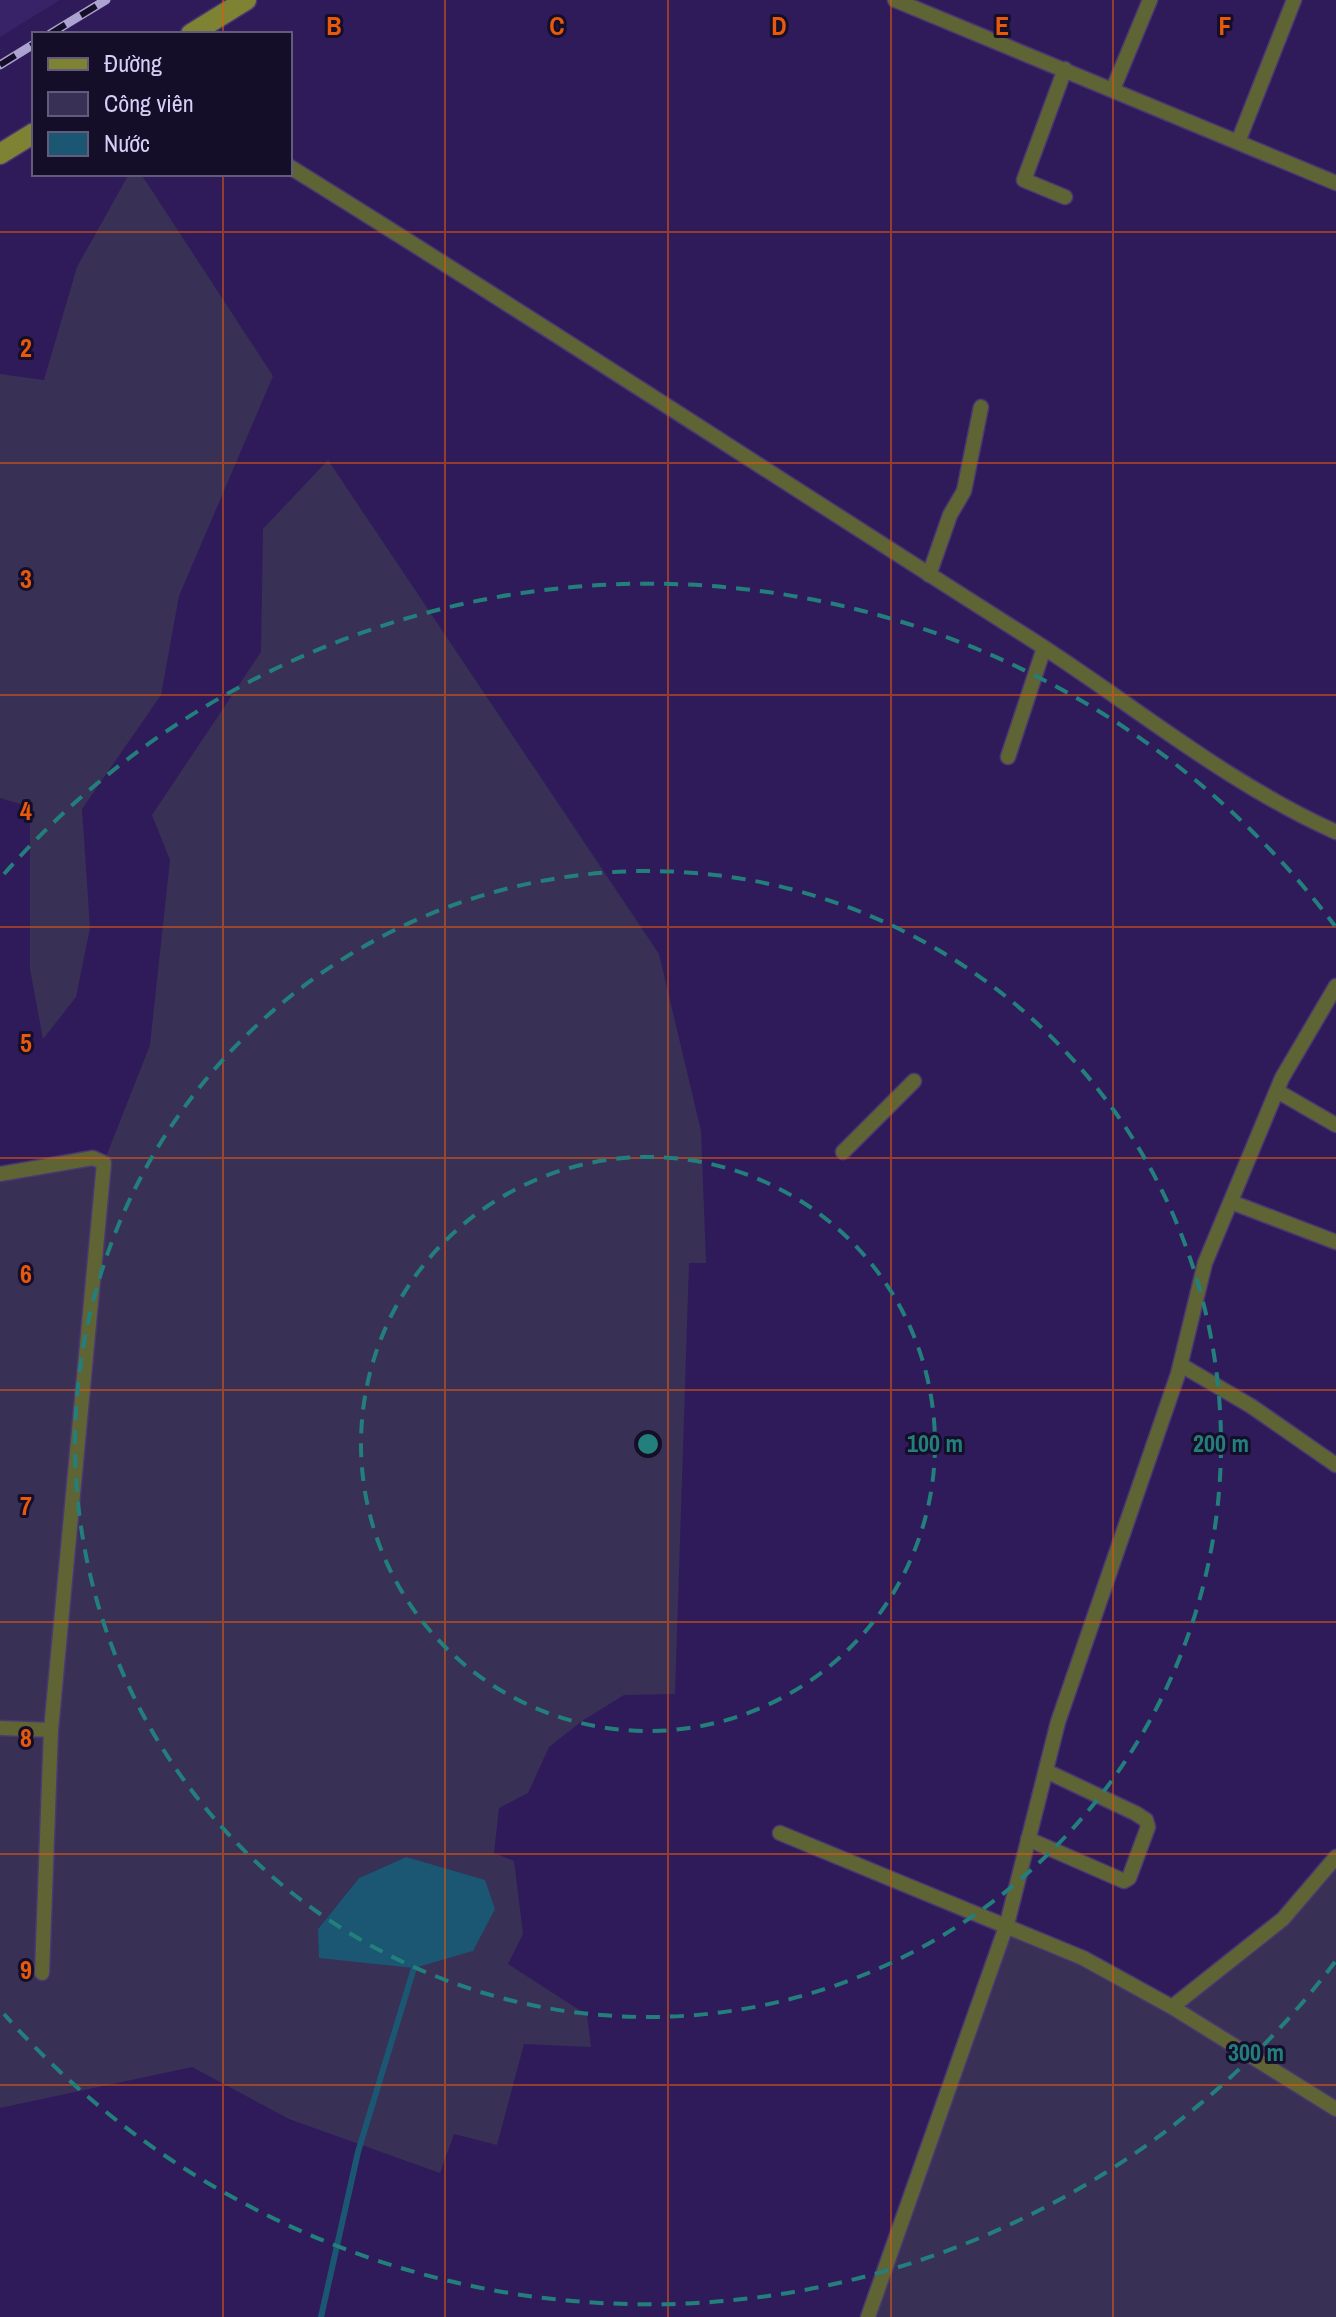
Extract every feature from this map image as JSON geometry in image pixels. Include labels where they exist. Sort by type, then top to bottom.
[{"type":"street","points":[[194,32],[246,0]]},
{"type":"street","points":[[895,0],[1336,183]]},
{"type":"street","points":[[1113,89],[1150,0]]},
{"type":"street","points":[[1238,142],[1294,0]]},
{"type":"street","points":[[1065,69],[1024,180],[1065,197]]},
{"type":"street","points":[[0,154],[32,134]]},
{"type":"street","points":[[292,168],[1044,648],[1278,804],[1336,832]]},
{"type":"street","points":[[929,575],[950,515],[964,491],[981,407]]},
{"type":"street","points":[[1008,757],[1044,648]]},
{"type":"street","points":[[868,2317],[1007,1924],[1058,1722],[1181,1365],[1205,1263],[1277,1091],[1336,986]]},
{"type":"street","points":[[843,1152],[914,1081]]},
{"type":"street","points":[[1277,1091],[1336,1125]]},
{"type":"street","points":[[0,1174],[93,1158],[104,1163],[51,1730],[42,1973]]},
{"type":"street","points":[[1231,1202],[1336,1242]]},
{"type":"street","points":[[1181,1365],[1251,1406],[1336,1465]]},
{"type":"street","points":[[0,1728],[51,1730]]},
{"type":"street","points":[[1028,1839],[1124,1881],[1129,1878],[1148,1827],[1146,1820],[1135,1813],[1046,1771]]},
{"type":"street","points":[[780,1833],[1007,1924],[1083,1958],[1172,2007],[1336,2109]]},
{"type":"street","points":[[1172,2007],[1283,1919],[1336,1857]]},
{"type":"shaded area","points":[[0,0],[60,0],[0,37]]},
{"type":"green space","points":[[128,176],[142,176],[273,376],[179,596],[161,695],[82,809],[90,928],[76,997],[43,1039],[30,969],[30,807],[0,798],[0,374],[44,380],[77,267]]},
{"type":"green space","points":[[328,460],[659,954],[701,1131],[706,1263],[689,1263],[675,1694],[624,1695],[582,1721],[549,1747],[528,1793],[499,1808],[494,1853],[514,1861],[523,1934],[508,1964],[587,2015],[591,2047],[524,2044],[497,2145],[454,2134],[440,2173],[289,2119],[192,2067],[0,2108],[0,1178],[104,1162],[150,1045],[170,860],[152,815],[261,652],[263,529]],"holes":[[[406,1857],[318,1929],[359,1878]]]},
{"type":"green space","points":[[1336,1857],[1336,2317],[868,2317],[1007,1924],[1172,2007],[1283,1919]]},
{"type":"water","points":[[406,1857],[485,1880],[495,1909],[473,1951],[414,1968],[319,1958],[318,1929],[359,1878]]},
{"type":"waterway","points":[[321,2317],[358,2152],[414,1968]]},
{"type":"railway","points":[[53,32],[106,0]]},
{"type":"railway","points":[[0,65],[32,45]]}]
